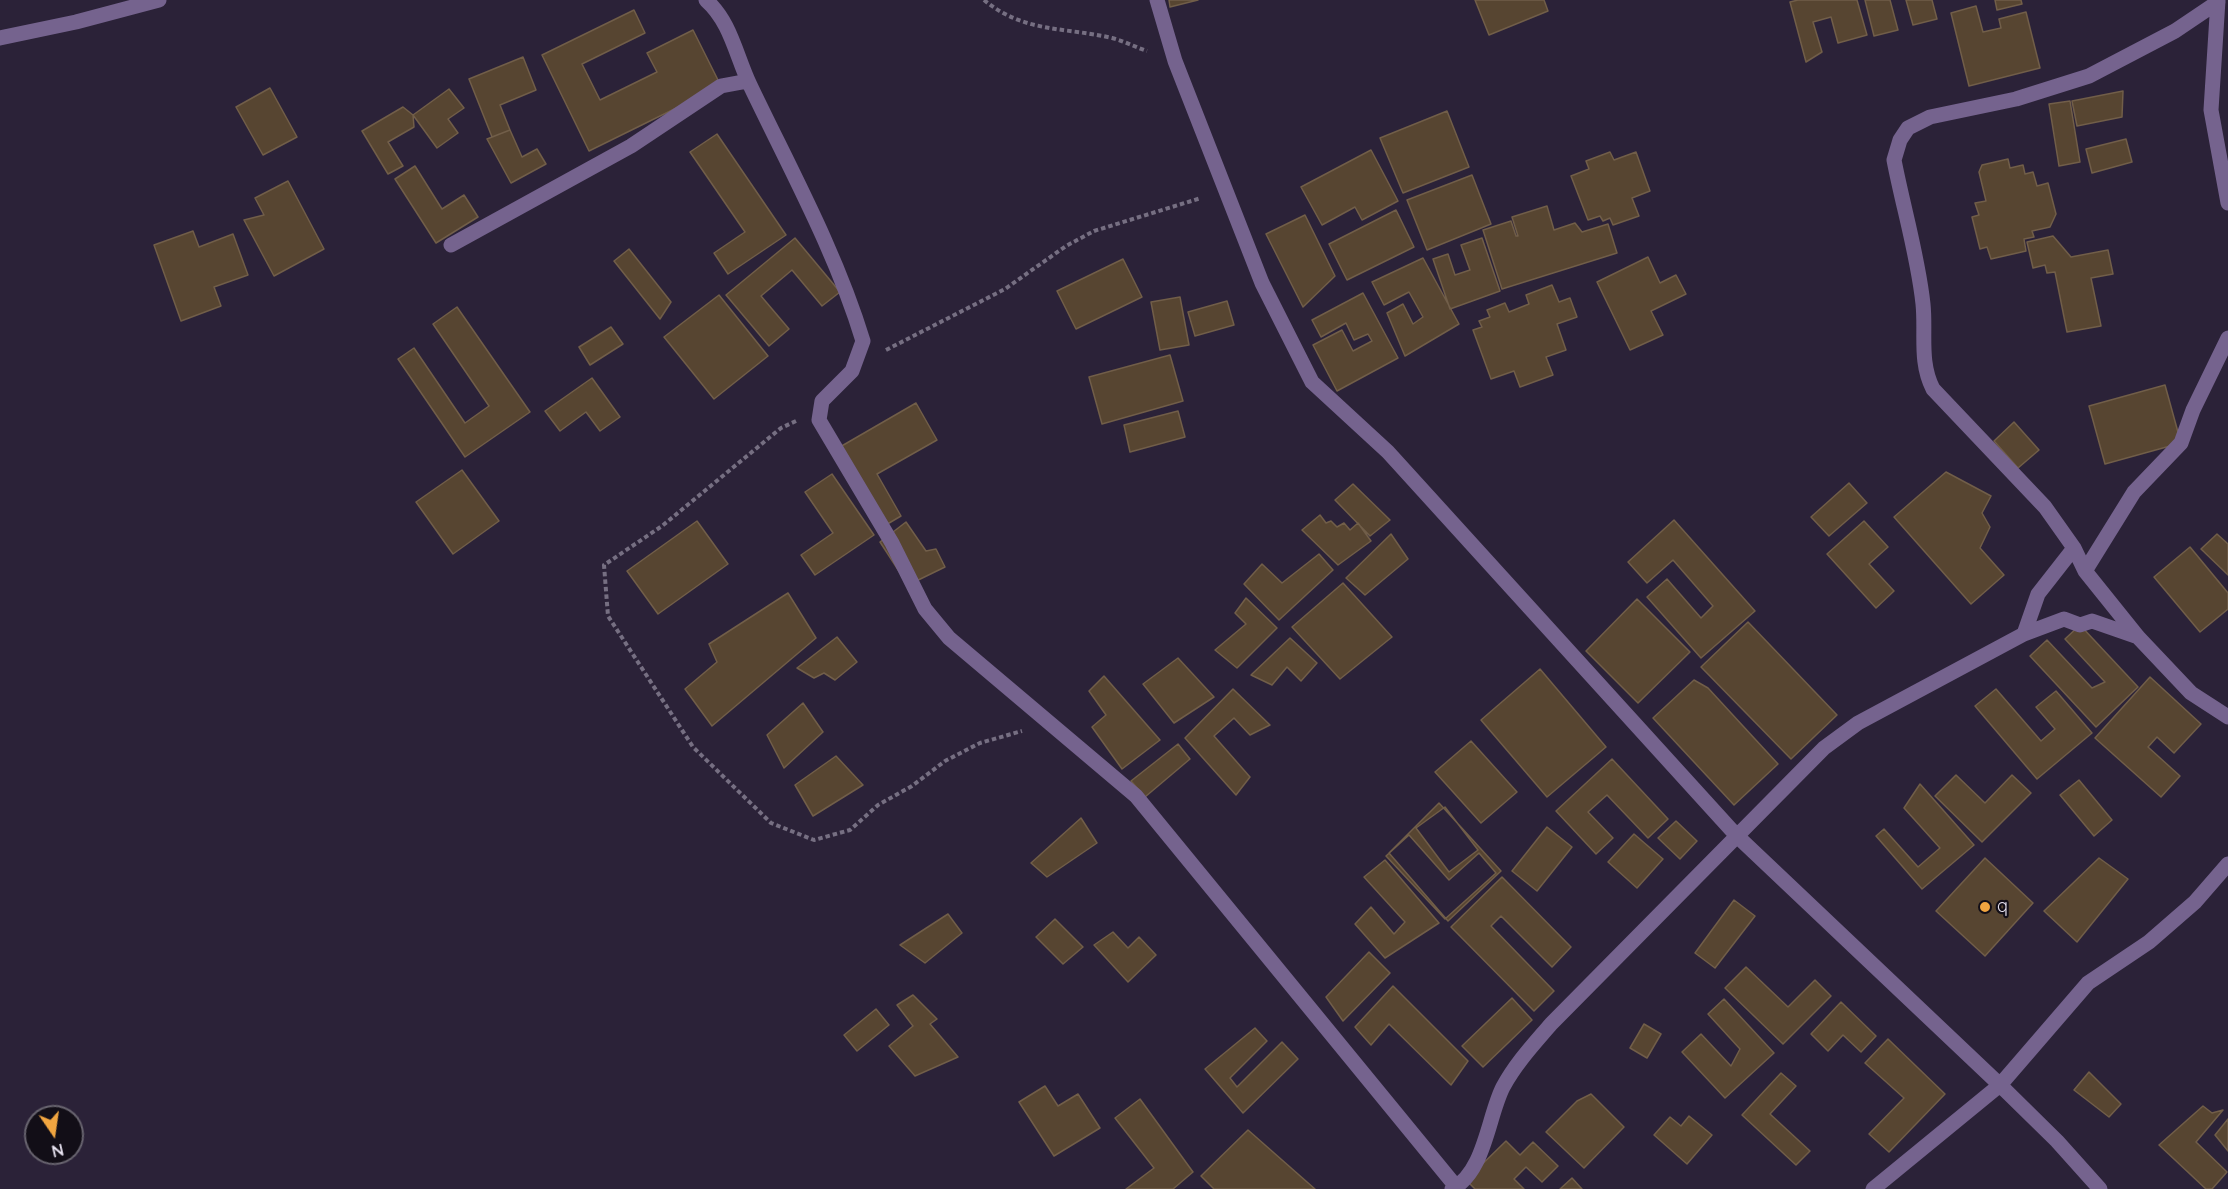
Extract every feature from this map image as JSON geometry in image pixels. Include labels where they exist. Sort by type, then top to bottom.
[{"type":"street","points":[[706,0],[723,20],[748,81],[814,219],[856,317],[863,341],[861,355],[852,371],[822,401],[819,412],[822,429],[892,543],[925,609],[949,638],[1044,721],[1136,796],[1456,1188],[1478,1160],[1497,1100],[1514,1068],[1551,1024],[1824,748],[1858,723],[2024,634],[2064,619],[2080,625],[2092,621],[2138,637]]},
{"type":"street","points":[[1157,0],[1175,61],[1262,283],[1312,382],[1388,452],[1736,835],[2000,1085],[2057,1141],[2100,1189]]},
{"type":"street","points":[[0,38],[151,1]]},
{"type":"street","points":[[2218,1],[2211,110],[2228,203]]},
{"type":"street","points":[[2218,1],[2175,31],[2089,76],[2016,99],[1930,117],[1908,128],[1895,150],[1894,160],[1923,303],[1927,376],[1933,389],[2045,507],[2074,548],[2085,571],[2138,637],[2191,693],[2228,717]]},
{"type":"street","points":[[451,245],[632,146],[721,86],[748,81]]},
{"type":"street","points":[[2085,571],[2134,492],[2181,443],[2193,410],[2228,338]]},
{"type":"street","points":[[2024,634],[2038,594],[2074,548]]},
{"type":"street","points":[[1873,1189],[2000,1085],[2088,983],[2149,942],[2195,902],[2228,864]]},
{"type":"path","points":[[984,0],[1002,15],[1022,22],[1112,38],[1175,61]]},
{"type":"path","points":[[852,371],[930,326],[1005,289],[1066,246],[1094,231],[1187,204],[1224,189]]},
{"type":"path","points":[[819,412],[781,428],[662,526],[604,565],[608,616],[693,747],[771,823],[814,840],[850,830],[878,805],[912,786],[945,760],[980,743],[1013,734],[1044,721]]},
{"type":"building","points":[[1169,0],[1198,0],[1170,7]]},
{"type":"building","points":[[1475,0],[1544,0],[1548,11],[1489,35]]},
{"type":"building","points":[[1857,0],[1867,35],[1838,43],[1831,17],[1813,22],[1822,52],[1806,62],[1790,2]]},
{"type":"building","points":[[1865,0],[1890,0],[1898,30],[1874,36]]},
{"type":"building","points":[[1906,0],[1932,0],[1937,19],[1913,25]]},
{"type":"building","points":[[1995,0],[2021,0],[2022,4],[1997,10]]},
{"type":"building","points":[[1976,6],[1983,32],[2001,28],[1999,19],[2026,12],[2040,68],[1969,86],[1951,13]]},
{"type":"building","points":[[634,10],[645,33],[582,64],[600,100],[657,72],[647,53],[693,30],[721,86],[589,151],[542,55]]},
{"type":"building","points":[[523,57],[536,90],[500,105],[510,130],[492,137],[469,79]]},
{"type":"building","points":[[270,88],[297,137],[263,155],[236,107]]},
{"type":"building","points":[[449,89],[464,108],[448,119],[458,133],[437,148],[413,115]]},
{"type":"building","points":[[2123,91],[2122,117],[2077,126],[2072,101]]},
{"type":"building","points":[[2070,101],[2080,162],[2059,166],[2049,104]]},
{"type":"building","points":[[403,107],[413,115],[414,127],[388,142],[403,166],[388,174],[362,131]]},
{"type":"building","points":[[1447,111],[1469,167],[1403,193],[1380,138]]},
{"type":"building","points":[[510,130],[522,157],[537,149],[546,164],[511,183],[487,139]]},
{"type":"building","points":[[717,134],[786,235],[728,274],[714,253],[745,232],[690,152]]},
{"type":"building","points":[[2126,139],[2132,162],[2092,173],[2086,149]]},
{"type":"building","points":[[1371,150],[1398,201],[1362,220],[1355,207],[1322,225],[1301,187]]},
{"type":"building","points":[[1610,152],[1614,160],[1636,152],[1650,191],[1632,198],[1639,216],[1613,225],[1610,218],[1603,221],[1600,216],[1588,220],[1571,176],[1589,169],[1586,161]]},
{"type":"building","points":[[2008,159],[2010,168],[2023,165],[2025,174],[2033,172],[2037,186],[2048,183],[2056,214],[2050,227],[2032,231],[2034,237],[2024,239],[2026,251],[1991,259],[1987,247],[1980,249],[1972,217],[1979,215],[1975,203],[1986,201],[1979,172],[1982,165]]},
{"type":"building","points":[[415,166],[442,209],[464,195],[478,217],[436,243],[395,179]]},
{"type":"building","points":[[1472,175],[1491,224],[1427,250],[1407,200]]},
{"type":"building","points":[[288,181],[324,249],[274,276],[244,220],[264,215],[255,198]]},
{"type":"building","points":[[1547,206],[1554,230],[1575,223],[1582,232],[1608,224],[1617,253],[1502,289],[1483,230],[1511,221],[1516,236],[1518,236],[1512,217]]},
{"type":"building","points":[[1396,210],[1414,247],[1347,280],[1329,244]]},
{"type":"building","points":[[1305,215],[1335,276],[1303,307],[1266,234]]},
{"type":"building","points":[[193,231],[199,247],[233,234],[248,275],[214,287],[221,306],[181,321],[154,245]]},
{"type":"building","points":[[2053,236],[2071,257],[2108,250],[2113,274],[2091,278],[2101,326],[2067,332],[2055,272],[2047,273],[2045,265],[2033,268],[2027,242]]},
{"type":"building","points":[[795,238],[840,292],[822,306],[792,270],[761,296],[789,329],[769,346],[726,295]]},
{"type":"building","points":[[1482,238],[1500,291],[1450,309],[1433,259],[1448,254],[1455,275],[1470,270],[1461,245]]},
{"type":"building","points":[[629,249],[671,302],[660,319],[614,261]]},
{"type":"building","points":[[1648,257],[1660,283],[1676,275],[1686,294],[1651,311],[1663,335],[1630,350],[1597,282]]},
{"type":"building","points":[[1423,258],[1459,324],[1405,356],[1387,313],[1403,304],[1413,324],[1423,317],[1409,292],[1384,305],[1372,282]]},
{"type":"building","points":[[1123,259],[1142,297],[1076,329],[1057,291]]},
{"type":"building","points":[[1552,285],[1559,302],[1570,298],[1577,317],[1557,324],[1566,350],[1546,357],[1553,375],[1520,387],[1514,371],[1491,379],[1473,330],[1482,327],[1479,321],[1490,317],[1487,310],[1505,303],[1509,312],[1529,304],[1526,295]]},
{"type":"building","points":[[1363,293],[1398,358],[1337,391],[1313,345],[1342,330],[1353,351],[1372,341],[1368,334],[1354,340],[1346,323],[1321,337],[1312,320]]},
{"type":"building","points":[[719,295],[768,356],[714,399],[664,337]]},
{"type":"building","points":[[1180,297],[1189,345],[1160,350],[1151,302]]},
{"type":"building","points":[[1227,301],[1234,325],[1195,336],[1188,312]]},
{"type":"building","points":[[457,307],[530,412],[465,457],[398,359],[414,348],[465,423],[489,406],[433,324]]},
{"type":"building","points":[[611,327],[623,344],[590,365],[579,347]]},
{"type":"building","points":[[1170,355],[1183,401],[1102,424],[1089,377]]},
{"type":"building","points":[[592,378],[620,417],[600,431],[586,412],[560,431],[545,411]]},
{"type":"building","points":[[2165,385],[2181,443],[2105,464],[2089,406]]},
{"type":"building","points":[[916,403],[937,440],[877,474],[901,516],[879,529],[833,451]]},
{"type":"building","points":[[1178,411],[1185,437],[1130,452],[1124,425]]},
{"type":"building","points":[[2014,422],[2039,450],[2018,468],[1994,441]]},
{"type":"building","points":[[462,470],[499,521],[453,554],[416,502]]},
{"type":"building","points":[[1946,472],[1991,496],[1982,513],[1990,527],[1980,548],[2004,575],[1971,604],[1894,517]]},
{"type":"building","points":[[832,474],[874,535],[815,575],[801,555],[833,533],[805,492]]},
{"type":"building","points":[[1849,483],[1867,503],[1829,536],[1811,517]]},
{"type":"building","points":[[1353,484],[1390,520],[1370,536],[1335,500]]},
{"type":"building","points":[[1320,515],[1326,523],[1331,521],[1337,527],[1344,523],[1350,530],[1358,523],[1371,541],[1338,565],[1302,530]]},
{"type":"building","points":[[1674,520],[1755,611],[1701,658],[1647,597],[1667,579],[1701,618],[1713,606],[1673,560],[1647,583],[1628,562]]},
{"type":"building","points":[[697,521],[728,564],[658,614],[627,571]]},
{"type":"building","points":[[1864,521],[1888,547],[1869,564],[1894,591],[1876,608],[1827,554]]},
{"type":"building","points":[[906,522],[926,551],[936,549],[945,567],[908,585],[880,542]]},
{"type":"building","points":[[1391,534],[1408,559],[1365,595],[1346,578]]},
{"type":"building","points":[[2217,534],[2228,544],[2228,575],[2201,549]]},
{"type":"building","points":[[2190,547],[2228,593],[2228,609],[2200,632],[2154,577]]},
{"type":"building","points":[[1319,554],[1333,570],[1279,620],[1244,584],[1262,564],[1282,583]]},
{"type":"building","points":[[1343,583],[1392,637],[1340,679],[1292,627]]},
{"type":"building","points":[[788,593],[816,638],[712,726],[685,689],[717,662],[709,644]]},
{"type":"building","points":[[1246,598],[1277,628],[1237,668],[1215,650],[1246,624],[1235,613]]},
{"type":"building","points":[[1637,599],[1690,652],[1638,703],[1586,651]]},
{"type":"building","points":[[1748,622],[1837,715],[1791,759],[1701,667]]},
{"type":"building","points":[[2080,625],[2138,687],[2096,727],[2030,656],[2047,640],[2092,688],[2105,682],[2065,639]]},
{"type":"building","points":[[837,637],[857,662],[835,680],[824,673],[814,678],[797,668]]},
{"type":"building","points":[[1290,638],[1317,663],[1301,681],[1287,667],[1272,685],[1251,675]]},
{"type":"building","points":[[1178,658],[1214,697],[1174,723],[1143,684]]},
{"type":"building","points":[[1540,669],[1606,747],[1547,797],[1481,720]]},
{"type":"building","points":[[1104,676],[1160,740],[1122,769],[1092,727],[1106,715],[1089,691]]},
{"type":"building","points":[[2150,677],[2201,724],[2174,753],[2157,737],[2148,747],[2180,776],[2161,797],[2095,738]]},
{"type":"building","points":[[1694,680],[1708,688],[1778,764],[1734,805],[1653,718]]},
{"type":"building","points":[[1233,689],[1270,725],[1250,735],[1234,718],[1214,736],[1250,777],[1236,795],[1185,738]]},
{"type":"building","points":[[1996,689],[2041,741],[2055,729],[2036,707],[2056,691],[2092,733],[2037,779],[1975,706]]},
{"type":"building","points":[[803,703],[823,732],[784,768],[767,735]]},
{"type":"building","points":[[1471,741],[1517,792],[1481,823],[1435,772]]},
{"type":"building","points":[[1178,744],[1190,759],[1145,797],[1131,781]]},
{"type":"building","points":[[836,756],[863,785],[813,816],[795,785]]},
{"type":"building","points":[[1612,759],[1668,819],[1648,838],[1607,795],[1588,812],[1613,838],[1596,854],[1556,811]]},
{"type":"building","points":[[1956,775],[1985,803],[2012,775],[2031,793],[1982,842],[1935,796]]},
{"type":"building","points":[[2079,780],[2112,820],[2094,836],[2060,795]]},
{"type":"building","points":[[1920,784],[1974,845],[1922,889],[1876,836],[1884,829],[1918,867],[1940,848],[1904,808]]},
{"type":"building","points":[[1439,803],[1501,871],[1448,921],[1389,853]]},
{"type":"building","points":[[1445,807],[1478,850],[1449,872],[1416,828]]},
{"type":"building","points":[[1081,818],[1097,843],[1047,877],[1031,863]]},
{"type":"building","points":[[1676,821],[1697,841],[1680,859],[1658,838]]},
{"type":"building","points":[[1547,827],[1572,847],[1537,891],[1512,871]]},
{"type":"building","points":[[1634,834],[1663,859],[1637,888],[1608,862]]},
{"type":"building","points":[[1409,835],[1449,880],[1479,853],[1496,873],[1445,919],[1386,856]]},
{"type":"building","name":"q","points":[[1985,858],[2033,903],[1985,956],[1936,911]]},
{"type":"building","name":"q","points":[[2099,858],[2128,879],[2077,942],[2044,911]]},
{"type":"building","points":[[1385,860],[1439,923],[1385,958],[1355,924],[1371,907],[1394,934],[1405,922],[1364,877]]},
{"type":"building","points":[[1502,877],[1571,947],[1552,967],[1501,916],[1491,926],[1554,991],[1534,1011],[1451,927]]},
{"type":"building","points":[[1734,900],[1755,916],[1715,968],[1695,953]]},
{"type":"building","points":[[948,914],[962,933],[925,963],[900,945]]},
{"type":"building","points":[[1055,919],[1083,947],[1063,964],[1036,937]]},
{"type":"building","points":[[1113,932],[1128,948],[1139,937],[1156,955],[1128,982],[1094,945]]},
{"type":"building","points":[[1369,952],[1390,973],[1343,1021],[1326,997]]},
{"type":"building","points":[[1746,967],[1788,1007],[1815,980],[1831,996],[1783,1044],[1725,988]]},
{"type":"building","points":[[1393,986],[1468,1061],[1451,1085],[1389,1024],[1371,1045],[1355,1027]]},
{"type":"building","points":[[913,995],[937,1019],[930,1024],[958,1057],[915,1076],[889,1046],[913,1026],[897,1005]]},
{"type":"building","points":[[1512,998],[1532,1020],[1483,1067],[1462,1046]]},
{"type":"building","points":[[1724,999],[1774,1053],[1725,1098],[1682,1052],[1701,1034],[1731,1066],[1740,1049],[1708,1014]]},
{"type":"building","points":[[1841,1002],[1876,1036],[1861,1052],[1843,1035],[1828,1051],[1811,1034]]},
{"type":"building","points":[[876,1009],[889,1025],[857,1051],[844,1035]]},
{"type":"building","points":[[1644,1024],[1661,1034],[1647,1058],[1630,1048]]},
{"type":"building","points":[[1255,1028],[1267,1041],[1230,1078],[1237,1087],[1282,1042],[1298,1059],[1243,1113],[1205,1069]]},
{"type":"building","points":[[1888,1039],[1945,1094],[1889,1152],[1869,1134],[1904,1098],[1865,1063]]},
{"type":"building","points":[[2089,1072],[2121,1104],[2109,1117],[2074,1090]]},
{"type":"building","points":[[1781,1073],[1796,1086],[1770,1114],[1810,1151],[1796,1165],[1742,1115]]},
{"type":"building","points":[[1045,1086],[1058,1106],[1078,1094],[1100,1128],[1054,1156],[1019,1102]]},
{"type":"building","points":[[1591,1094],[1624,1127],[1584,1168],[1546,1132],[1577,1101]]},
{"type":"building","points":[[1140,1099],[1193,1172],[1173,1189],[1126,1189],[1154,1168],[1115,1118]]},
{"type":"building","points":[[2203,1106],[2212,1113],[2223,1110],[2196,1142],[2227,1172],[2212,1189],[2206,1189],[2159,1145]]},
{"type":"building","points":[[1689,1116],[1712,1135],[1687,1164],[1654,1135],[1670,1117],[1681,1126]]},
{"type":"building","points":[[2228,1119],[2228,1151],[2215,1135]]},
{"type":"building","points":[[1248,1130],[1315,1189],[1214,1189],[1201,1176]]},
{"type":"building","points":[[1506,1141],[1520,1155],[1533,1142],[1558,1166],[1542,1182],[1526,1167],[1514,1179],[1524,1189],[1475,1189],[1466,1180]]},
{"type":"building","points":[[1572,1178],[1582,1189],[1560,1189]]},
{"type":"place","name":"q","points":[[1985,907]]}]
